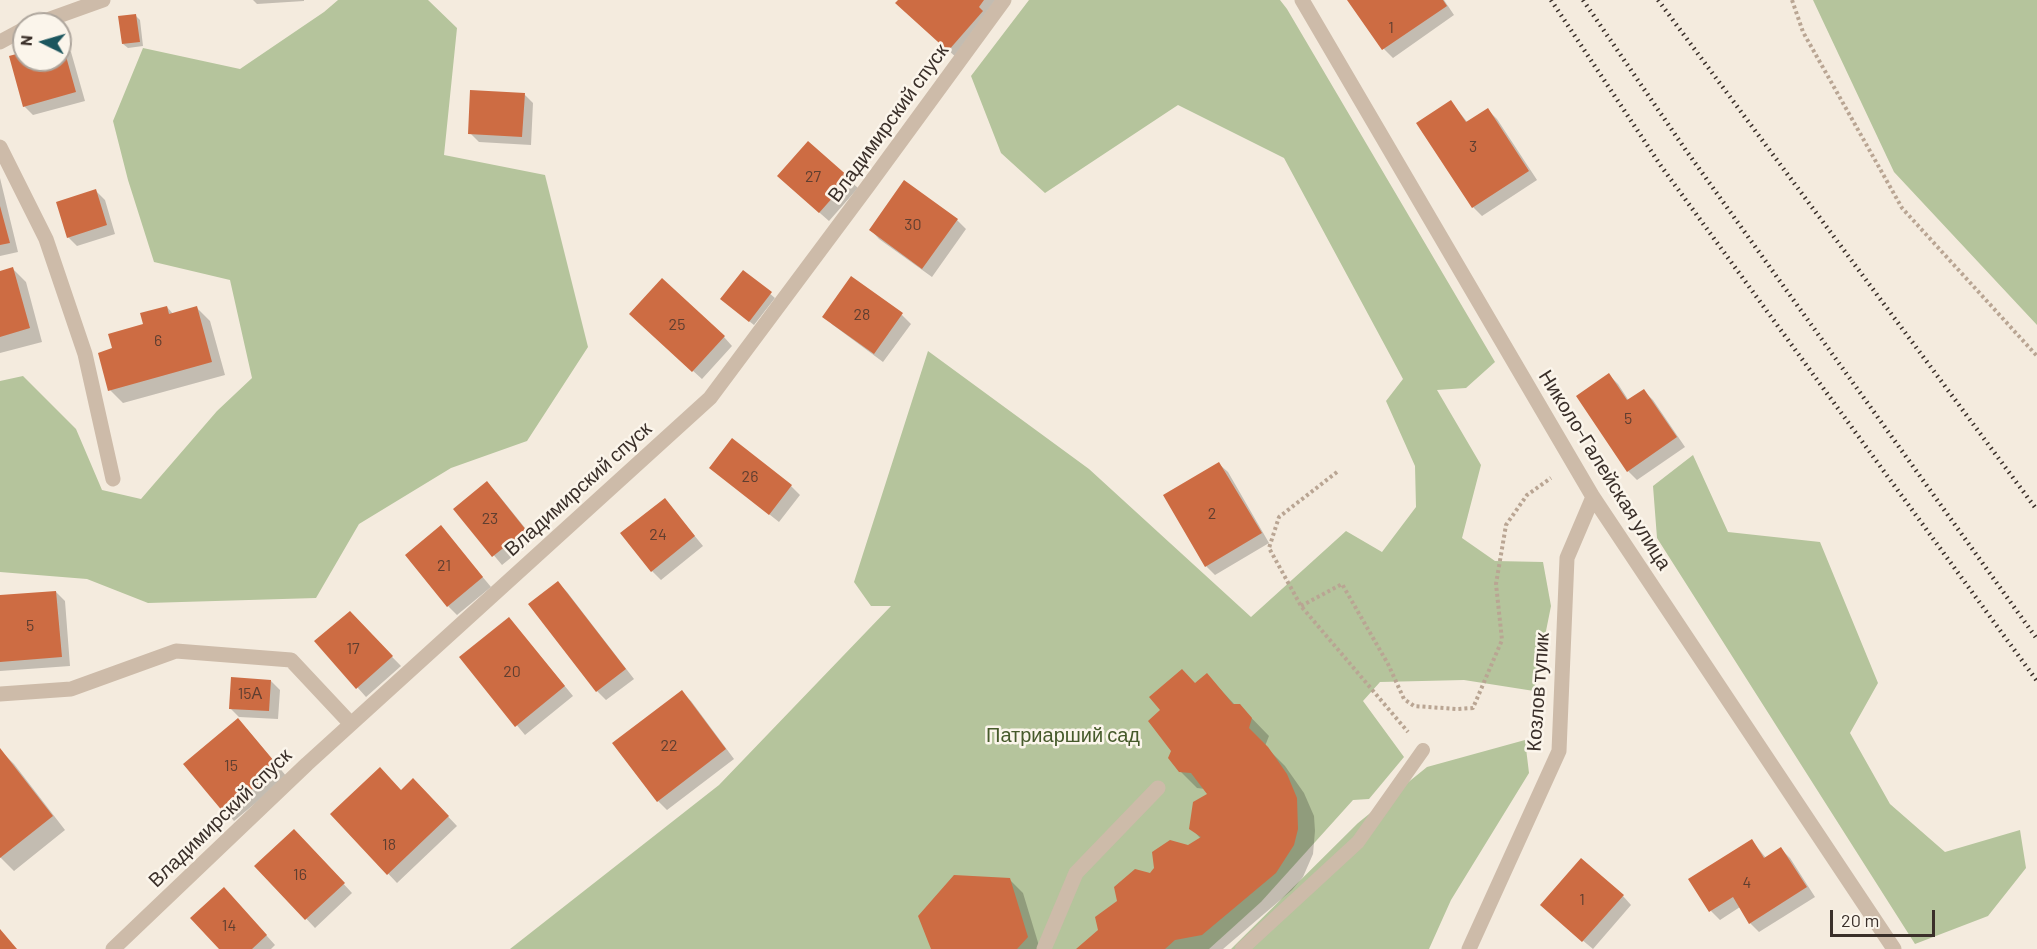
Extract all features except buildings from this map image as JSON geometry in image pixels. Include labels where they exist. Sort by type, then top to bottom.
[{"type":"street","points":[[70,12],[103,0]]},
{"type":"street","name":"Владимирский спуск","points":[[113,949],[351,724],[710,398],[1004,0]]},
{"type":"street","name":"Николо-Галейская улица","points":[[1302,0],[1593,497],[1894,949]]},
{"type":"street","points":[[0,147],[50,250],[85,354],[113,479]]},
{"type":"street","name":"Козлов тупик","points":[[1469,949],[1559,751],[1567,558],[1593,497]]},
{"type":"street","points":[[0,694],[71,689],[176,651],[291,660],[351,724]]},
{"type":"street","points":[[1044,949],[1076,873],[1158,788]]},
{"type":"lane","points":[[1242,949],[1358,842],[1423,750]]},
{"type":"path","points":[[1792,0],[1803,32],[1902,208],[2037,356]]},
{"type":"path","points":[[1301,606],[1342,584],[1388,664],[1404,699],[1414,706],[1473,708],[1502,640],[1496,584],[1506,525],[1527,495],[1573,462]]},
{"type":"path","points":[[1337,472],[1279,517],[1269,548],[1301,606],[1423,750]]},
{"type":"green space","points":[[338,0],[428,0],[457,28],[444,155],[545,175],[588,347],[527,441],[451,468],[359,524],[316,598],[148,603],[87,579],[0,572],[0,381],[23,376],[76,429],[102,490],[141,499],[217,411],[252,378],[230,280],[154,262],[128,180],[113,121],[143,48],[240,69]]},
{"type":"green space","name":"Патриарший сад","points":[[1029,0],[1280,0],[1287,9],[1495,362],[1466,388],[1437,390],[1481,465],[1462,538],[1495,561],[1543,562],[1551,606],[1534,691],[1464,680],[1380,682],[1363,701],[1404,757],[1369,799],[1353,800],[1261,902],[1209,949],[510,949],[719,785],[891,606],[871,606],[854,582],[928,351],[1089,469],[1251,617],[1346,531],[1382,552],[1416,507],[1415,466],[1386,401],[1403,379],[1284,158],[1178,105],[1045,193],[1001,153],[971,76]]},
{"type":"green space","points":[[1813,0],[2037,0],[2037,325],[1894,172]]},
{"type":"green space","points":[[1693,455],[1728,532],[1820,542],[1878,683],[1850,733],[1890,804],[1945,852],[2020,830],[2026,868],[1988,916],[1915,944],[1657,538],[1653,486]]},
{"type":"green space","points":[[1525,740],[1529,773],[1451,900],[1429,949],[1231,949],[1358,823],[1427,767]]},
{"type":"railway","points":[[1551,0],[1661,166],[2037,681]]},
{"type":"railway","points":[[1583,0],[1685,149],[2037,639]]},
{"type":"railway","points":[[1658,0],[2037,510]]}]
